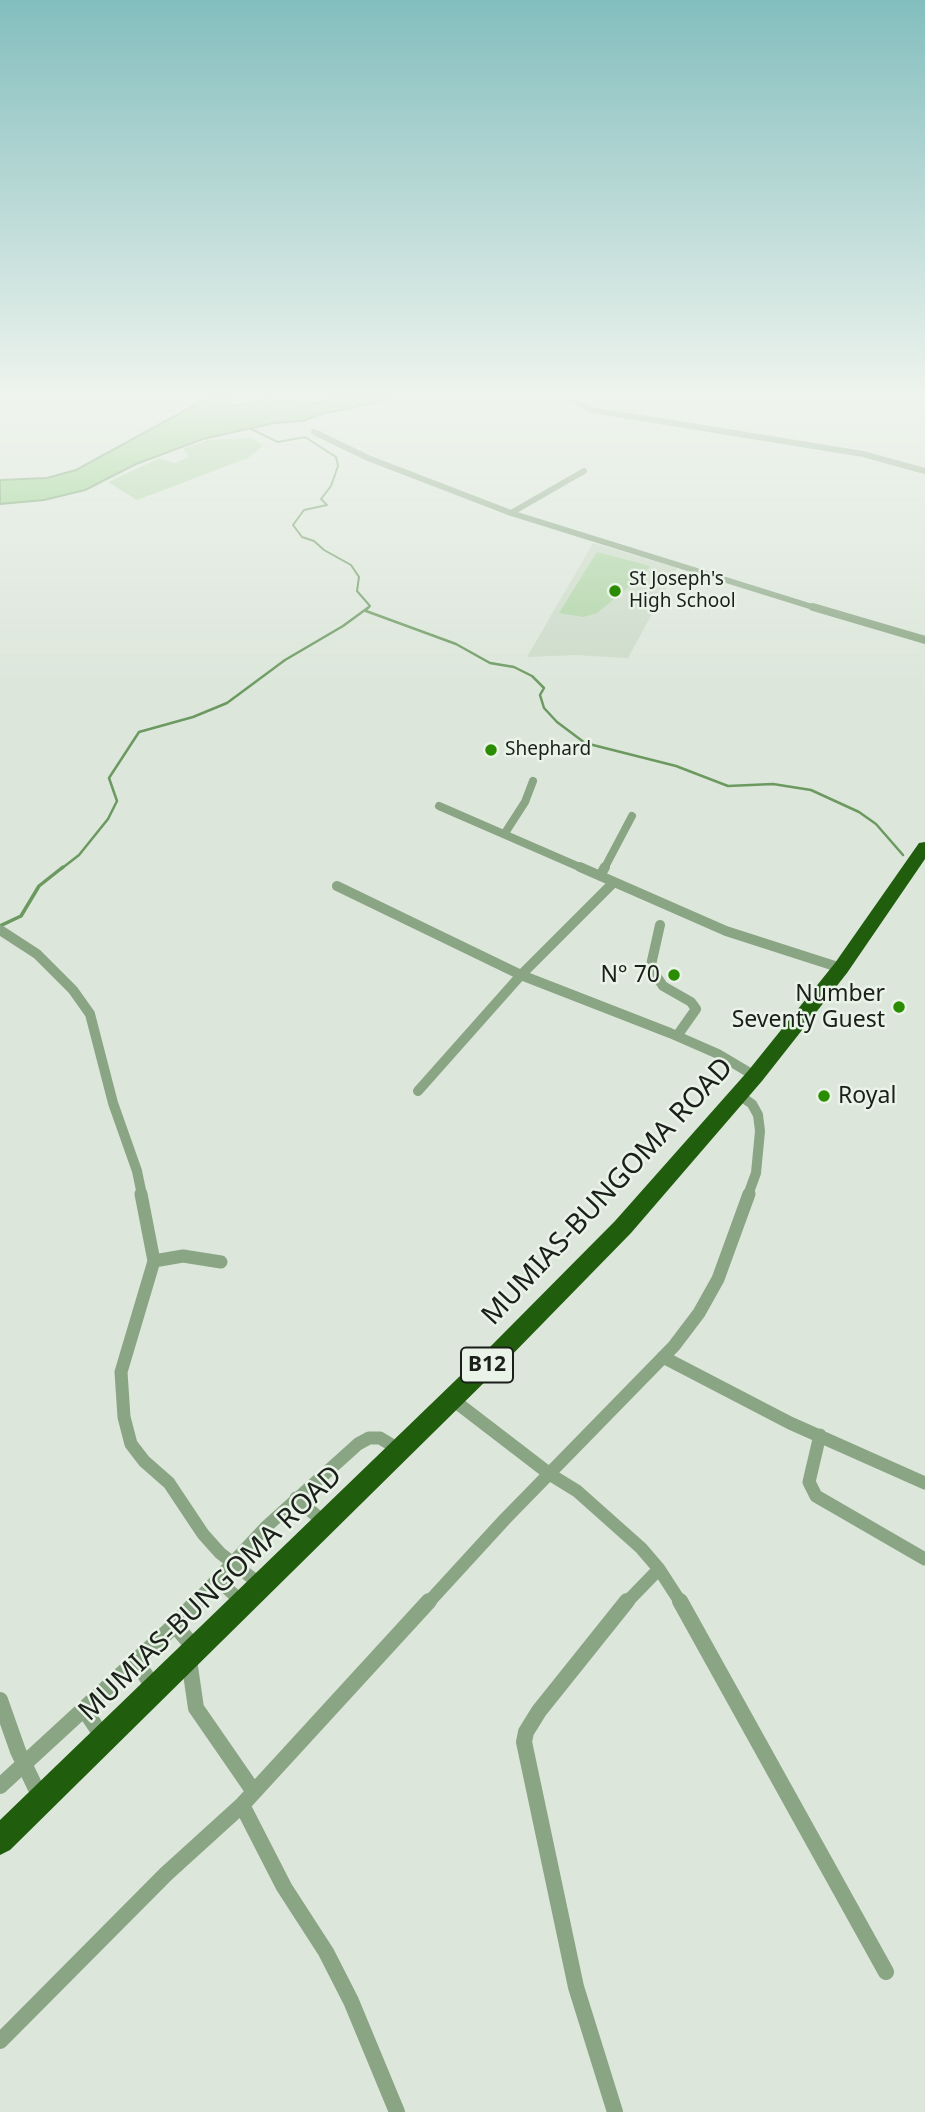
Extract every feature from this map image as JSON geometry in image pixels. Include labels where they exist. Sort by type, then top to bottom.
[{"type":"highway","name":"MUMIAS-BUNGOMA ROAD","points":[[0,1840],[263,1586],[623,1227],[755,1076],[841,968],[925,848]]},
{"type":"street","points":[[470,498],[709,576],[925,640]]},
{"type":"street","points":[[511,513],[538,498]]},
{"type":"street","points":[[505,833],[525,802],[533,782]]},
{"type":"street","points":[[439,806],[726,931],[841,968]]},
{"type":"street","points":[[600,876],[632,816]]},
{"type":"street","points":[[418,1091],[521,975],[614,881]]},
{"type":"street","points":[[337,886],[521,975],[677,1036],[718,1054],[755,1076]]},
{"type":"street","points":[[660,925],[651,965],[653,971],[668,990],[691,1002],[696,1009],[677,1036]]},
{"type":"street","points":[[0,930],[37,954],[73,990],[90,1014],[113,1103],[137,1171],[154,1261],[121,1372],[127,1433],[136,1453],[169,1483],[203,1534],[233,1564],[263,1586]]},
{"type":"street","points":[[0,2041],[166,1874],[242,1805],[505,1519],[551,1475],[663,1357],[699,1313],[718,1279],[756,1173],[760,1131],[758,1115],[752,1104],[739,1095]]},
{"type":"street","points":[[154,1261],[183,1256],[221,1262]]},
{"type":"street","points":[[663,1357],[739,1398],[925,1483]]},
{"type":"street","points":[[452,1399],[597,1508],[641,1548],[659,1569],[691,1618],[732,1698],[886,1972]]},
{"type":"street","points":[[820,1435],[809,1482],[813,1492],[821,1500],[925,1559]]},
{"type":"street","points":[[0,1786],[175,1625],[296,1499],[369,1438],[380,1438],[400,1450]]},
{"type":"street","points":[[296,1499],[326,1524]]},
{"type":"street","points":[[615,2112],[576,1987],[524,1742],[526,1732],[539,1711],[573,1665],[630,1598],[659,1569]]},
{"type":"street","points":[[218,1580],[244,1604]]},
{"type":"street","points":[[175,1625],[193,1654],[196,1708],[254,1792]]},
{"type":"street","points":[[136,1661],[156,1690]]},
{"type":"street","points":[[0,1700],[24,1763],[42,1800]]},
{"type":"street","points":[[84,1709],[104,1739]]},
{"type":"street","points":[[242,1805],[284,1887],[327,1952],[351,2001],[397,2112]]},
{"type":"shaded area","points":[[0,498],[54,498],[44,500],[0,504]]},
{"type":"shaded area","name":"St Joseph's High School","points":[[593,543],[677,568],[628,658],[575,655],[527,657]]},
{"type":"shaded area","points":[[597,552],[650,566],[642,576],[597,613],[583,617],[559,613]]},
{"type":"waterway","points":[[322,498],[327,505],[304,510],[293,525],[302,537],[314,541],[324,550],[351,565],[359,577],[357,591],[369,607]]},
{"type":"waterway","points":[[61,869],[79,855],[108,819],[117,801],[109,778],[139,732],[193,717],[227,703],[285,660],[343,626],[369,607]]},
{"type":"waterway","points":[[366,611],[456,644],[490,663],[514,667],[532,676],[544,688],[540,695],[544,708],[557,722],[585,743],[676,766],[728,786],[773,784],[811,790],[859,812],[876,824],[903,855]]},
{"type":"waterway","points":[[0,926],[21,916],[39,886],[63,867]]},
{"type":"place","name":"St Joseph's High School","points":[[615,591]]},
{"type":"place","name":"Shephard","points":[[491,750]]},
{"type":"place","name":"N° 70","points":[[674,975]]},
{"type":"place","name":"Number Seventy Guest","points":[[899,1007]]},
{"type":"place","name":"Royal","points":[[824,1096]]}]
